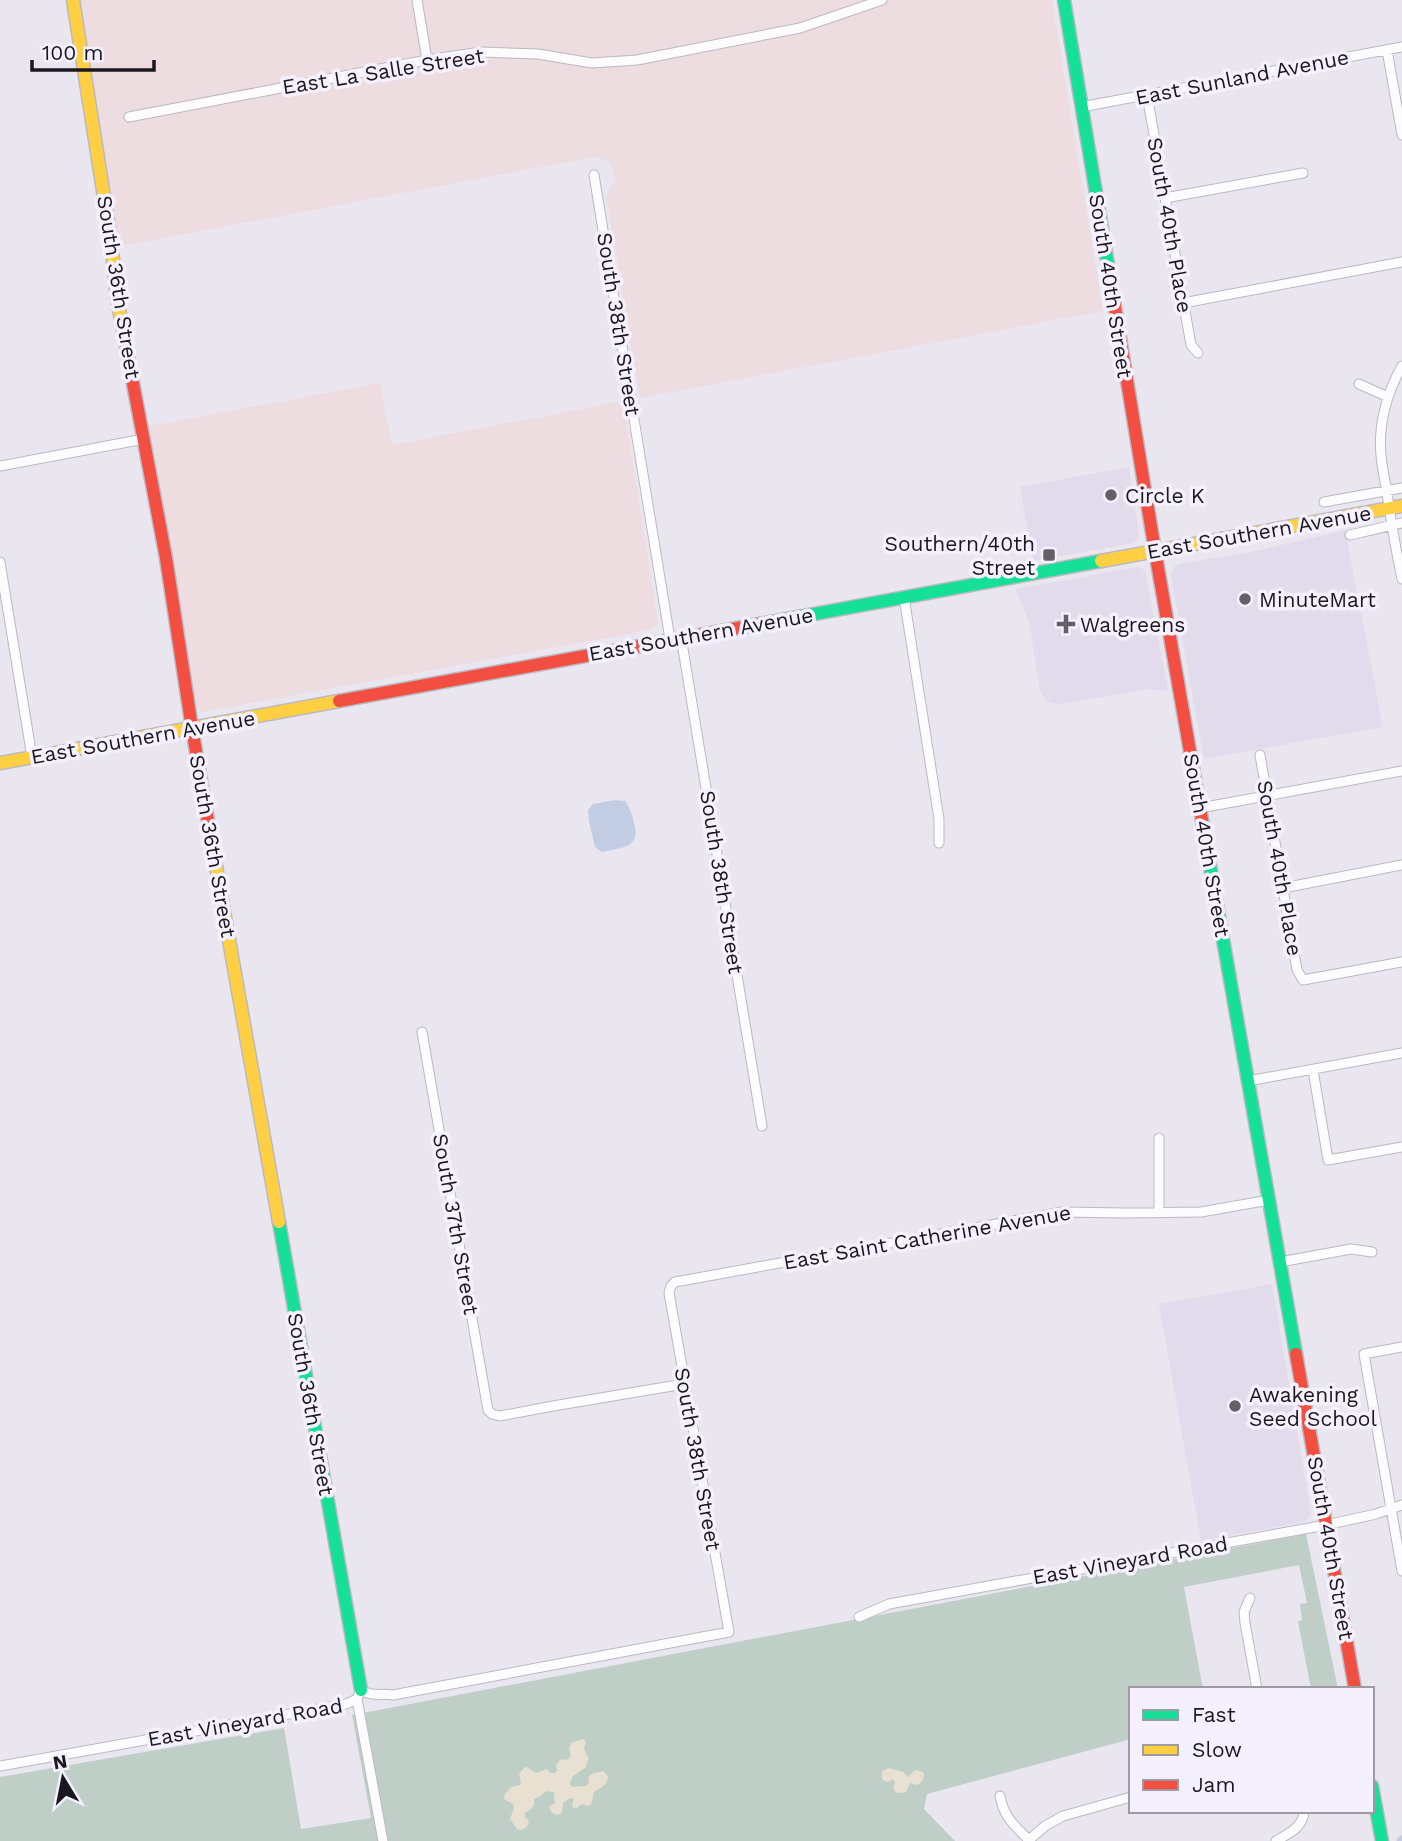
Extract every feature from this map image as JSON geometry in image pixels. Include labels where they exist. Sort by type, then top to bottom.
[{"type":"main road","name":"South 36th Street","points":[[74,0],[111,241],[117,298],[166,558],[192,728],[359,1694]]},
{"type":"main road","name":"South 40th Street","points":[[1064,0],[1155,551],[1355,1687]]},
{"type":"main road","name":"East Southern Avenue","points":[[0,763],[1395,507]]},
{"type":"main road","points":[[1374,1797],[1382,1839]]},
{"type":"street","points":[[417,0],[427,60]]},
{"type":"street","name":"East La Salle Street","points":[[130,117],[481,52],[538,54],[592,62],[637,60],[800,29],[870,2],[883,0]]},
{"type":"street","name":"East Sunland Avenue","points":[[1081,107],[1402,47]]},
{"type":"street","points":[[1387,50],[1402,135]]},
{"type":"street","name":"South 40th Place","points":[[1147,95],[1191,345],[1198,353]]},
{"type":"street","points":[[1165,198],[1303,173]]},
{"type":"street","name":"South 38th Street","points":[[594,175],[762,1126]]},
{"type":"street","points":[[1183,303],[1402,262]]},
{"type":"street","points":[[1402,366],[1388,397],[1380,439],[1387,491],[1395,507],[1391,525],[1402,579]]},
{"type":"street","points":[[1359,384],[1388,397]]},
{"type":"street","points":[[0,466],[144,439]]},
{"type":"street","name":"East Southern Avenue","points":[[1324,502],[1402,488]]},
{"type":"street","name":"East Southern Avenue","points":[[1350,535],[1402,523]]},
{"type":"street","points":[[0,562],[32,757]]},
{"type":"street","points":[[904,597],[939,819],[939,843]]},
{"type":"street","name":"South 40th Place","points":[[1260,755],[1297,970],[1303,980],[1402,962]]},
{"type":"street","points":[[1200,808],[1402,771]]},
{"type":"street","points":[[1283,888],[1402,865]]},
{"type":"street","name":"South 37th Street","points":[[422,1032],[488,1410],[500,1416],[684,1384]]},
{"type":"street","points":[[1248,1081],[1402,1054]]},
{"type":"street","points":[[1313,1070],[1328,1160],[1402,1147]]},
{"type":"street","points":[[1159,1138],[1159,1213]]},
{"type":"street","name":"East Saint Catherine Avenue","points":[[671,1286],[675,1282],[1062,1212],[1200,1212],[1269,1200]]},
{"type":"street","points":[[1280,1262],[1351,1249],[1372,1252]]},
{"type":"street","name":"South 38th Street","points":[[671,1286],[669,1293],[684,1384],[729,1632]]},
{"type":"street","points":[[1402,1347],[1364,1354],[1402,1571]]},
{"type":"street","name":"East Vineyard Road","points":[[859,1618],[889,1604],[1326,1525],[1402,1505]]},
{"type":"street","points":[[1250,1598],[1244,1612],[1257,1687]]},
{"type":"street","name":"East Vineyard Road","points":[[0,1766],[346,1704],[359,1694],[393,1695],[729,1632]]},
{"type":"street","name":"South 36th Street","points":[[359,1694],[383,1841]]},
{"type":"street","points":[[1000,1796],[1008,1819],[1029,1840],[1045,1826],[1063,1816],[1129,1798]]},
{"type":"street","points":[[1276,1841],[1298,1828],[1304,1815]]},
{"type":"shaded area","points":[[76,0],[1052,0],[1103,311],[640,398],[606,196],[615,179],[609,162],[597,157],[116,247]]},
{"type":"shaded area","points":[[380,383],[392,445],[623,401],[658,622],[650,630],[202,712],[194,703],[149,426]]},
{"type":"shaded area","points":[[1129,467],[1139,535],[1134,543],[1033,561],[1020,487]]},
{"type":"shaded area","points":[[1345,530],[1383,727],[1204,759],[1171,576],[1174,567]]},
{"type":"shaded area","points":[[1142,568],[1146,574],[1168,691],[1148,689],[1064,704],[1048,702],[1040,692],[1030,627],[1016,589]]},
{"type":"shaded area","name":"Awakening Seed School","points":[[1272,1284],[1311,1513],[1306,1521],[1201,1541],[1159,1304]]},
{"type":"shaded area","points":[[1306,1534],[1338,1687],[1311,1687],[1298,1621],[1302,1620],[1300,1604],[1307,1603],[1299,1565],[1184,1587],[1203,1687],[1129,1687],[1129,1740],[927,1794],[924,1809],[955,1841],[0,1841],[0,1777],[284,1728],[301,1829],[371,1818],[352,1715]]},
{"type":"sand","points":[[583,1739],[589,1759],[586,1767],[572,1777],[570,1784],[573,1787],[586,1786],[589,1783],[588,1777],[603,1771],[608,1776],[605,1784],[594,1792],[591,1805],[582,1804],[574,1808],[574,1799],[570,1798],[563,1803],[562,1812],[558,1815],[552,1813],[549,1807],[555,1803],[554,1792],[546,1791],[534,1799],[533,1806],[525,1813],[529,1821],[527,1827],[517,1829],[510,1819],[513,1804],[504,1799],[511,1787],[520,1785],[519,1774],[527,1767],[536,1773],[547,1769],[550,1773],[555,1773],[560,1760],[567,1760],[571,1756],[571,1743]]},
{"type":"sand","points":[[889,1768],[903,1772],[908,1777],[915,1770],[921,1771],[924,1773],[923,1780],[918,1785],[910,1783],[906,1792],[895,1792],[894,1779],[887,1782],[882,1779],[882,1771]]},
{"type":"water","points":[[625,801],[628,806],[634,823],[635,838],[628,845],[602,852],[595,847],[588,810],[593,804]]},
{"type":"traffic: fast","points":[[1064,0],[1109,271]]},
{"type":"traffic: fast","points":[[760,624],[1101,561]]},
{"type":"traffic: fast","points":[[1202,820],[1296,1354]]},
{"type":"traffic: fast","points":[[279,1222],[361,1690]]},
{"type":"traffic: fast","points":[[1374,1797],[1382,1841]]},
{"type":"traffic: slow","points":[[73,0],[125,341]]},
{"type":"traffic: slow","points":[[1101,561],[1402,506]]},
{"type":"traffic: slow","points":[[0,763],[339,701]]},
{"type":"traffic: slow","points":[[209,827],[279,1222]]},
{"type":"traffic: jam","points":[[1109,271],[1202,820]]},
{"type":"traffic: jam","points":[[125,341],[166,558],[209,827]]},
{"type":"traffic: jam","points":[[339,701],[760,624]]},
{"type":"traffic: jam","points":[[1296,1354],[1355,1687]]},
{"type":"place","name":"Circle K","points":[[1111,495]]},
{"type":"place","name":"Southern/40th Street","points":[[1049,555]]},
{"type":"place","name":"MinuteMart","points":[[1245,599]]},
{"type":"place","name":"Walgreens","points":[[1066,624]]},
{"type":"place","name":"Awakening Seed School","points":[[1235,1406]]}]
